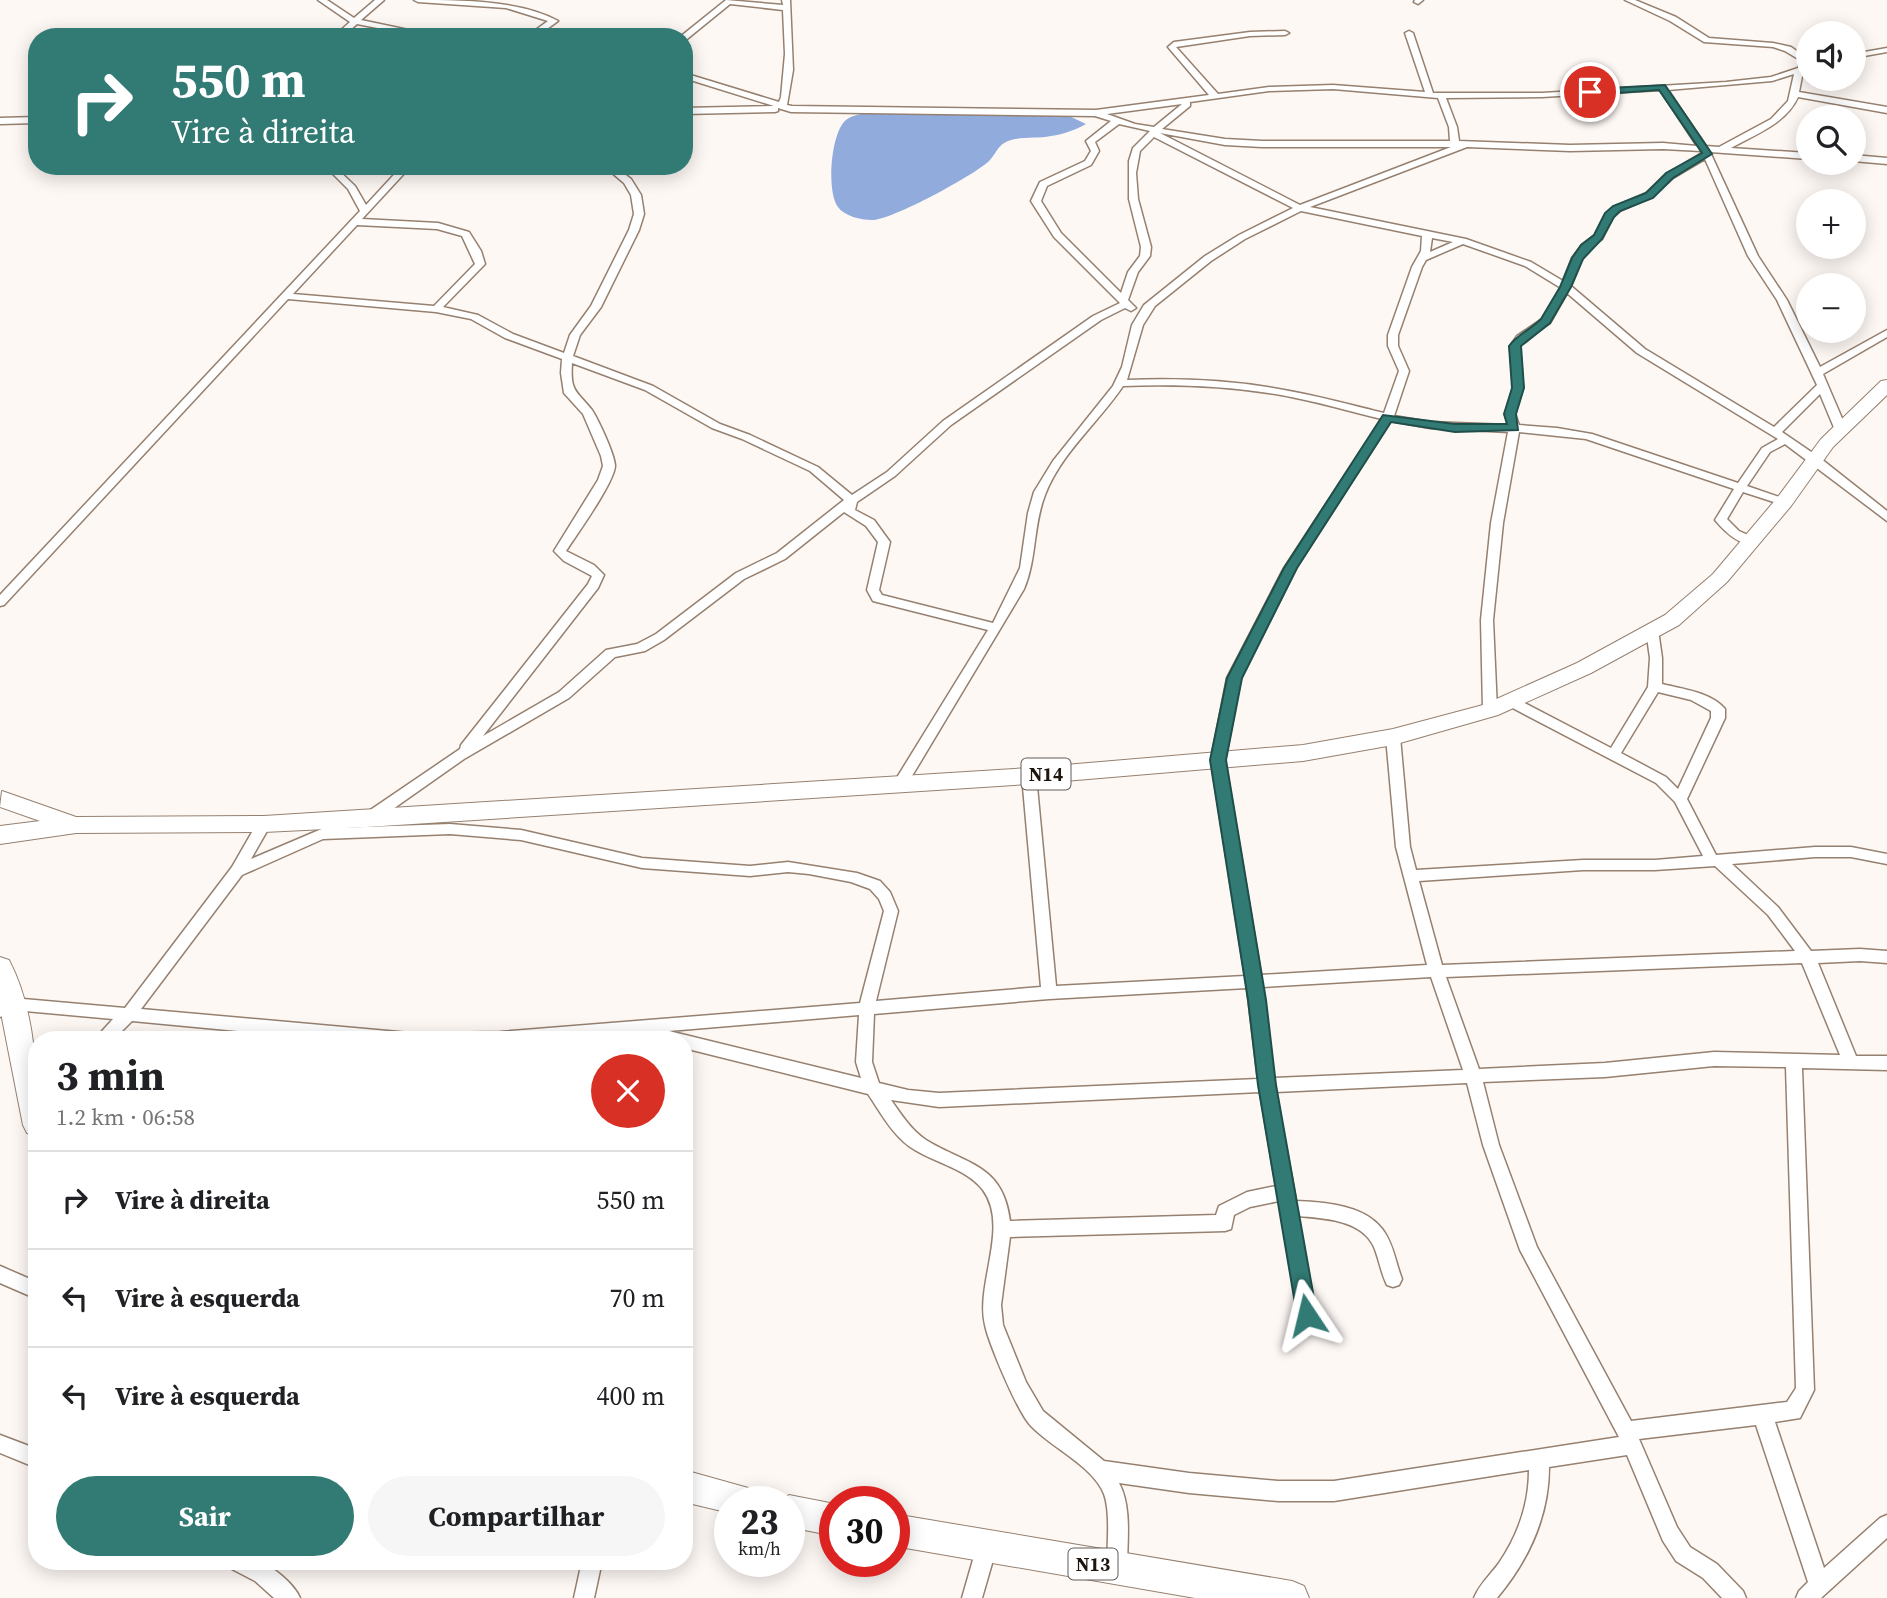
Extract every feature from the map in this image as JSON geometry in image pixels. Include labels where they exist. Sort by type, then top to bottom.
[{"type":"main road","name":"N14","points":[[0,835],[76,825],[264,824],[357,820],[1029,776],[1303,753],[1393,737],[1500,706],[1584,668],[1672,620],[1720,578],[1753,542],[1841,430],[1887,385]]},
{"type":"main road","name":"N14","points":[[1,802],[76,825]]},
{"type":"main road","points":[[0,967],[6,1007],[28,1086]]},
{"type":"main road","points":[[693,1488],[714,1494]]},
{"type":"main road","name":"N13","points":[[910,1533],[1292,1598]]},
{"type":"street","points":[[321,0],[353,21],[390,28]]},
{"type":"street","points":[[346,28],[380,0]]},
{"type":"street","points":[[418,0],[498,2],[544,15],[554,21],[544,28]]},
{"type":"street","points":[[1629,0],[1673,19],[1707,40],[1755,43],[1788,49],[1796,54]]},
{"type":"street","points":[[693,30],[730,1],[786,4],[786,107]]},
{"type":"street","points":[[1216,97],[1171,47],[1174,44],[1250,34],[1285,33]]},
{"type":"street","points":[[1409,33],[1430,95]]},
{"type":"street","points":[[1866,54],[1887,50]]},
{"type":"street","points":[[693,111],[786,107],[1096,113],[1301,87],[1381,89],[1441,96],[1530,96],[1772,79],[1796,71]]},
{"type":"street","points":[[693,78],[786,107]]},
{"type":"street","points":[[1662,87],[1707,153],[1753,256],[1782,300],[1841,430]]},
{"type":"street","points":[[1798,91],[1788,109],[1775,120],[1721,149],[1707,153],[1670,176],[1649,195],[1616,209],[1609,216],[1599,237],[1585,247],[1577,258],[1566,287],[1546,321],[1537,330],[1521,338],[1515,346],[1518,388],[1510,414],[1514,428],[1497,523],[1487,620],[1500,706],[1613,755],[1661,780],[1680,799],[1715,860],[1773,911],[1808,958],[1850,1061]]},
{"type":"street","points":[[1797,94],[1887,110]]},
{"type":"street","points":[[1441,96],[1460,144]]},
{"type":"street","points":[[237,871],[357,820],[564,695],[611,653],[640,648],[660,638],[740,576],[781,556],[851,500],[891,474],[947,424],[991,392],[1097,318],[1126,301],[1133,272],[1145,256],[1133,185],[1133,158],[1136,150],[1168,118],[1190,102]]},
{"type":"street","points":[[1156,106],[1167,111],[1174,132]]},
{"type":"street","points":[[1096,113],[1155,131],[1225,142],[1460,144],[1707,153]]},
{"type":"street","points":[[0,121],[28,120]]},
{"type":"street","points":[[1116,121],[1090,141],[1095,152],[1088,163],[1061,173],[1043,184],[1036,201],[1057,235],[1126,301],[1139,320]]},
{"type":"street","points":[[1155,131],[1299,208],[1463,241],[1528,264],[1566,287],[1641,351],[1816,460],[1887,517]]},
{"type":"street","points":[[1405,144],[1428,158]]},
{"type":"street","points":[[900,784],[996,628],[1022,579],[1032,544],[1032,520],[1040,492],[1068,446],[1121,383],[1139,320],[1148,307],[1188,272],[1257,228],[1299,208],[1460,144]]},
{"type":"street","points":[[1721,149],[1796,155]]},
{"type":"street","points":[[1866,159],[1887,161]]},
{"type":"street","points":[[338,175],[352,188],[365,212]]},
{"type":"street","points":[[0,602],[399,175]]},
{"type":"street","points":[[460,756],[594,585],[598,575],[594,569],[563,556],[560,551],[604,480],[609,466],[588,413],[569,393],[567,359],[575,335],[596,307],[634,230],[639,214],[636,195],[628,181],[620,175]]},
{"type":"street","points":[[356,222],[438,226],[466,234],[480,264],[436,309]]},
{"type":"street","points":[[1307,1315],[1267,1085],[1254,981],[1218,760],[1234,678],[1259,625],[1290,568],[1388,418],[1404,371],[1393,346],[1393,335],[1428,244],[1427,233]]},
{"type":"street","points":[[1423,258],[1463,241]]},
{"type":"street","points":[[286,296],[436,309],[474,317],[509,336],[649,388],[716,426],[814,469],[851,500]]},
{"type":"street","points":[[1817,373],[1887,332]]},
{"type":"street","points":[[1121,383],[1203,384],[1252,389],[1304,397],[1388,418],[1455,428],[1514,428],[1576,434],[1603,440],[1656,461],[1742,486],[1784,502]]},
{"type":"street","points":[[1753,542],[1735,534],[1721,520],[1766,450],[1822,386]]},
{"type":"street","points":[[851,500],[849,511],[870,523],[884,542],[873,590],[877,598],[996,628]]},
{"type":"street","points":[[1613,755],[1655,687],[1656,657],[1652,630]]},
{"type":"street","points":[[1655,687],[1689,695],[1718,709],[1718,718],[1680,799]]},
{"type":"street","points":[[1393,737],[1403,847],[1436,971],[1473,1076],[1491,1145],[1529,1250],[1629,1438],[1671,1534],[1683,1554],[1710,1571],[1736,1598]]},
{"type":"street","points":[[1029,776],[1049,993]]},
{"type":"street","points":[[111,1031],[129,1014],[237,871],[264,824]]},
{"type":"street","points":[[323,834],[450,829],[520,835],[642,863],[751,871],[788,867],[852,877],[875,885],[885,896],[891,911],[867,1006],[864,1062],[872,1087],[907,1135],[920,1145],[972,1170],[988,1183],[999,1202],[1002,1229],[992,1305],[994,1325],[1019,1387],[1035,1418],[1100,1470],[1114,1492],[1117,1568]]},
{"type":"street","points":[[1412,876],[1583,865],[1655,865],[1851,852],[1887,859]]},
{"type":"street","points":[[581,1031],[867,1006],[1254,981],[1436,971],[1860,955],[1887,957]]},
{"type":"street","points":[[6,1007],[129,1014],[313,1031]]},
{"type":"street","points":[[631,1026],[647,1031]]},
{"type":"street","points":[[693,1043],[908,1097],[950,1100],[1605,1070],[1714,1059],[1887,1063]]},
{"type":"street","points":[[1100,1470],[1189,1483],[1278,1491],[1334,1491],[1539,1461],[1629,1438],[1762,1413],[1793,1411],[1805,1390],[1794,1061]]},
{"type":"street","points":[[1002,1229],[1225,1223],[1224,1211],[1247,1200],[1287,1200],[1354,1218],[1378,1236],[1393,1279]]},
{"type":"street","points":[[0,1274],[28,1287]]},
{"type":"street","points":[[1762,1413],[1812,1591],[1887,1525]]},
{"type":"street","points":[[0,1444],[28,1452]]},
{"type":"street","points":[[1484,1598],[1516,1555],[1532,1523],[1541,1483],[1539,1461]]},
{"type":"street","points":[[972,1598],[988,1546]]},
{"type":"street","points":[[254,1570],[290,1598]]},
{"type":"street","points":[[584,1598],[590,1570]]},
{"type":"water","points":[[898,112],[1067,115],[1086,124],[1056,135],[1008,141],[982,167],[933,196],[896,213],[872,220],[848,215],[838,207],[834,199],[831,176],[834,149],[841,127],[846,120],[858,115]]},
{"type":"route","points":[[1307,1315],[1267,1085],[1257,1000],[1218,760],[1234,678],[1290,568],[1388,418],[1455,428],[1514,428],[1510,414],[1518,388],[1515,346],[1521,338],[1537,330],[1546,321],[1566,287],[1577,258],[1585,247],[1599,237],[1609,216],[1616,209],[1649,195],[1687,163],[1707,154],[1662,87],[1590,92]]}]
